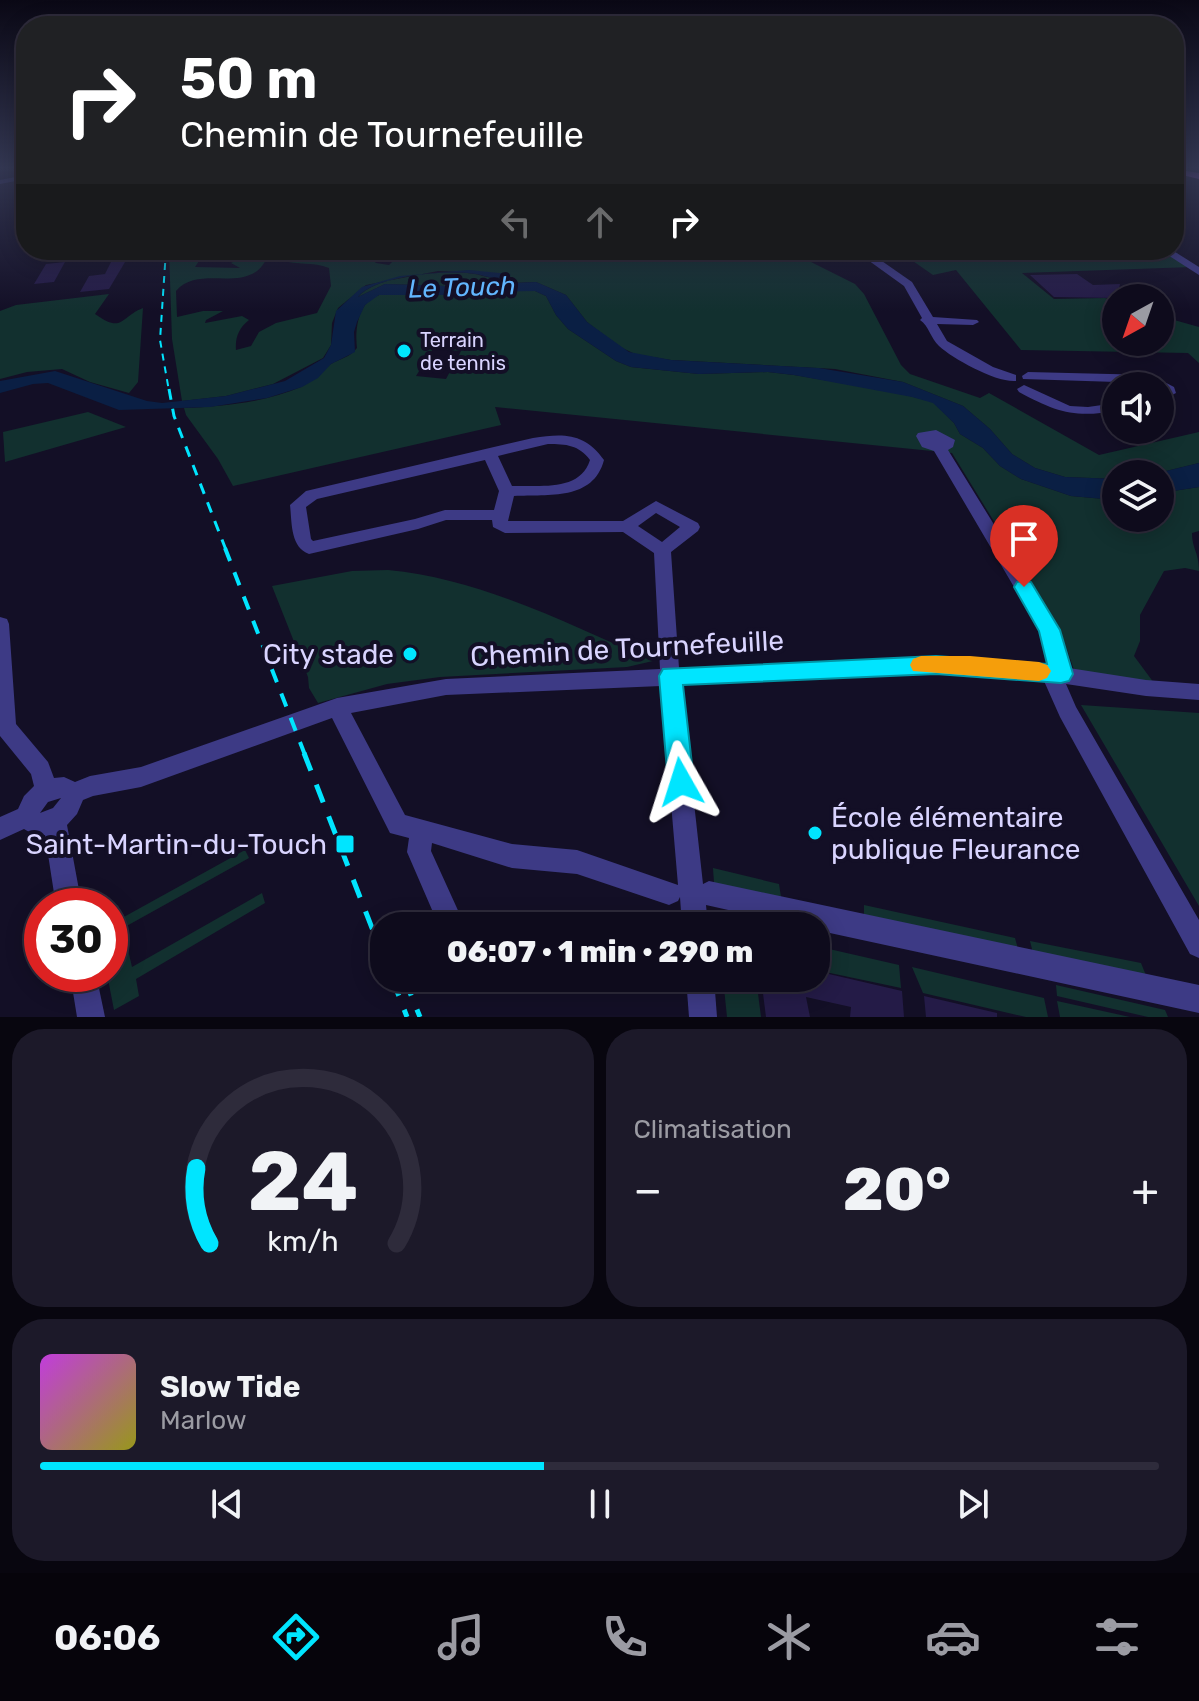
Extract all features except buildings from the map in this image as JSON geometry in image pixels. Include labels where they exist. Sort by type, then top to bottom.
[{"type":"street","points":[[873,260],[908,284],[926,320],[942,343],[952,351],[1026,382],[1102,380]]},
{"type":"street","points":[[1180,260],[1199,272]]},
{"type":"street","points":[[926,320],[973,322]]},
{"type":"street","points":[[1026,382],[1072,412],[1102,410]]},
{"type":"street","points":[[499,515],[445,515],[309,548],[303,541],[298,505],[312,495],[536,442],[563,439],[589,449],[597,460],[593,474],[581,484],[561,489],[507,491]]},
{"type":"street","points":[[940,448],[1049,630],[1056,674],[1067,711],[1199,945]]},
{"type":"street","points":[[490,454],[507,491],[499,515],[499,523],[505,527],[626,526],[656,506],[692,527],[662,550]]},
{"type":"street","points":[[626,526],[662,550]]},
{"type":"street","points":[[662,550],[694,912]]},
{"type":"street","points":[[0,624],[3,722],[40,769],[47,790]]},
{"type":"street","name":"Chemin de Tournefeuille","points":[[73,794],[90,786],[141,777],[337,707],[446,687],[936,665],[1056,674],[1146,688],[1199,692]]},
{"type":"street","points":[[337,707],[398,825],[422,829],[512,856],[577,862],[669,892]]},
{"type":"street","points":[[0,829],[27,816],[33,802],[47,790],[64,787],[73,794],[69,808],[55,821],[36,825],[27,816]]},
{"type":"street","points":[[55,821],[66,888]]},
{"type":"street","points":[[422,829],[419,852],[446,912]]},
{"type":"street","points":[[709,894],[1199,999]]},
{"type":"street","points":[[86,992],[91,1017]]},
{"type":"street","points":[[701,992],[703,1017]]},
{"type":"green space","points":[[169,260],[200,260],[195,267],[240,268],[231,263],[237,260],[266,260],[259,269],[247,276],[194,280],[176,291],[177,317],[203,311],[223,311],[205,323],[242,316],[249,320],[238,333],[236,350],[251,346],[259,332],[276,323],[317,313],[331,286],[329,268],[281,260],[373,260],[389,265],[395,260],[807,260],[855,284],[864,294],[901,365],[910,374],[980,398],[989,393],[1099,455],[1147,444],[1174,444],[1174,438],[1199,432],[1199,463],[1174,469],[1174,460],[1102,460],[1102,478],[1065,477],[1035,468],[1012,454],[990,429],[963,406],[903,382],[835,369],[671,360],[635,354],[618,346],[587,322],[566,295],[536,282],[445,286],[385,284],[358,297],[390,280],[366,285],[338,308],[332,323],[331,345],[323,358],[273,384],[226,396],[182,401],[172,339]],"holes":[[[438,271],[509,274],[493,278],[467,273],[419,275]]]},
{"type":"green space","points":[[911,260],[1184,260],[1192,267],[1022,273],[1054,299],[1102,298],[1102,351],[1021,350],[956,270],[933,275]]},
{"type":"green space","points":[[535,291],[546,296],[568,329],[616,361],[631,367],[699,374],[768,372],[794,375],[933,402],[954,423],[960,434],[1021,479],[1071,496],[1102,499],[1102,532],[1174,532],[1174,491],[1199,487],[1199,531],[1192,533],[1199,571],[1185,568],[1164,571],[1140,615],[1140,641],[1134,656],[1154,683],[1074,670],[1060,629],[952,453],[495,407],[501,425],[233,486],[186,415],[184,408],[259,400],[305,385],[357,348],[360,314],[368,302],[382,294],[473,295]],"holes":[[[433,349],[461,351],[446,379],[416,376]]]},
{"type":"green space","points":[[109,294],[95,314],[111,323],[121,322],[143,308],[138,382],[129,393],[90,382],[62,369],[27,372],[0,379],[0,311],[16,305]]},
{"type":"green space","points":[[1174,320],[1199,327],[1199,363],[1188,353],[1174,353]]},
{"type":"green space","points":[[88,412],[126,427],[5,462],[3,432]]},
{"type":"green space","points":[[388,570],[423,575],[491,593],[557,618],[653,661],[627,667],[440,677],[387,684],[318,703],[309,688],[308,677],[272,586],[352,571]]},
{"type":"green space","points":[[1081,705],[1199,713],[1199,906]]},
{"type":"green space","points":[[245,850],[249,858],[128,925],[128,915]]},
{"type":"green space","points":[[713,868],[779,884],[781,897],[714,883]]},
{"type":"green space","points":[[262,893],[265,903],[136,979],[139,996],[114,1010],[110,992],[128,992],[128,950],[132,967]]},
{"type":"green space","points":[[864,905],[1015,938],[1018,949],[864,915]]},
{"type":"green space","points":[[1030,941],[1141,963],[1147,978],[1033,953]]},
{"type":"green space","points":[[830,949],[899,965],[901,988],[830,973]]},
{"type":"green space","points":[[912,967],[1044,998],[1048,1017],[1026,1017],[923,993]]},
{"type":"green space","points":[[1056,985],[1165,1010],[1168,1017],[1148,1017],[1057,996]]},
{"type":"green space","points":[[724,992],[758,992],[761,1017],[727,1017]]},
{"type":"green space","points":[[1057,1001],[1130,1017],[1060,1017]]},
{"type":"water","name":"Le Touch","points":[[469,270],[511,274],[494,278],[456,273],[410,276],[379,284],[358,297],[385,284],[445,286],[536,282],[566,295],[587,322],[629,352],[671,360],[819,368],[903,382],[963,406],[990,429],[1012,454],[1035,468],[1065,477],[1102,478],[1102,499],[1071,496],[1021,479],[960,434],[954,423],[933,403],[912,397],[768,372],[699,374],[631,367],[616,361],[568,329],[546,296],[535,291],[474,295],[379,295],[365,305],[357,322],[355,352],[331,364],[318,378],[302,387],[267,398],[210,407],[119,410],[48,383],[0,393],[0,381],[55,371],[162,403],[226,396],[285,381],[324,358],[331,345],[336,311],[362,287],[400,276]]},
{"type":"water","points":[[1199,463],[1199,487],[1174,491],[1174,469]]},
{"type":"railway","points":[[165,260],[160,340],[169,391]]},
{"type":"railway","points":[[169,389],[174,416],[226,550]]},
{"type":"railway","points":[[225,548],[305,755]]},
{"type":"railway","points":[[304,753],[370,923]]},
{"type":"railway","points":[[397,992],[407,1017]]},
{"type":"railway","points":[[410,992],[420,1017]]},
{"type":"slow traffic","points":[[921,665],[970,665],[1039,671]]},
{"type":"place","name":"Terrain de tennis","points":[[404,351]]},
{"type":"place","name":"City stade","points":[[410,654]]},
{"type":"place","name":"École élémentaire publique Fleurance","points":[[815,833]]},
{"type":"place","name":"Saint-Martin-du-Touch","points":[[345,844]]},
{"type":"route","points":[[681,782],[671,676],[936,665],[970,665],[1061,674],[1049,630],[1024,587]]}]
